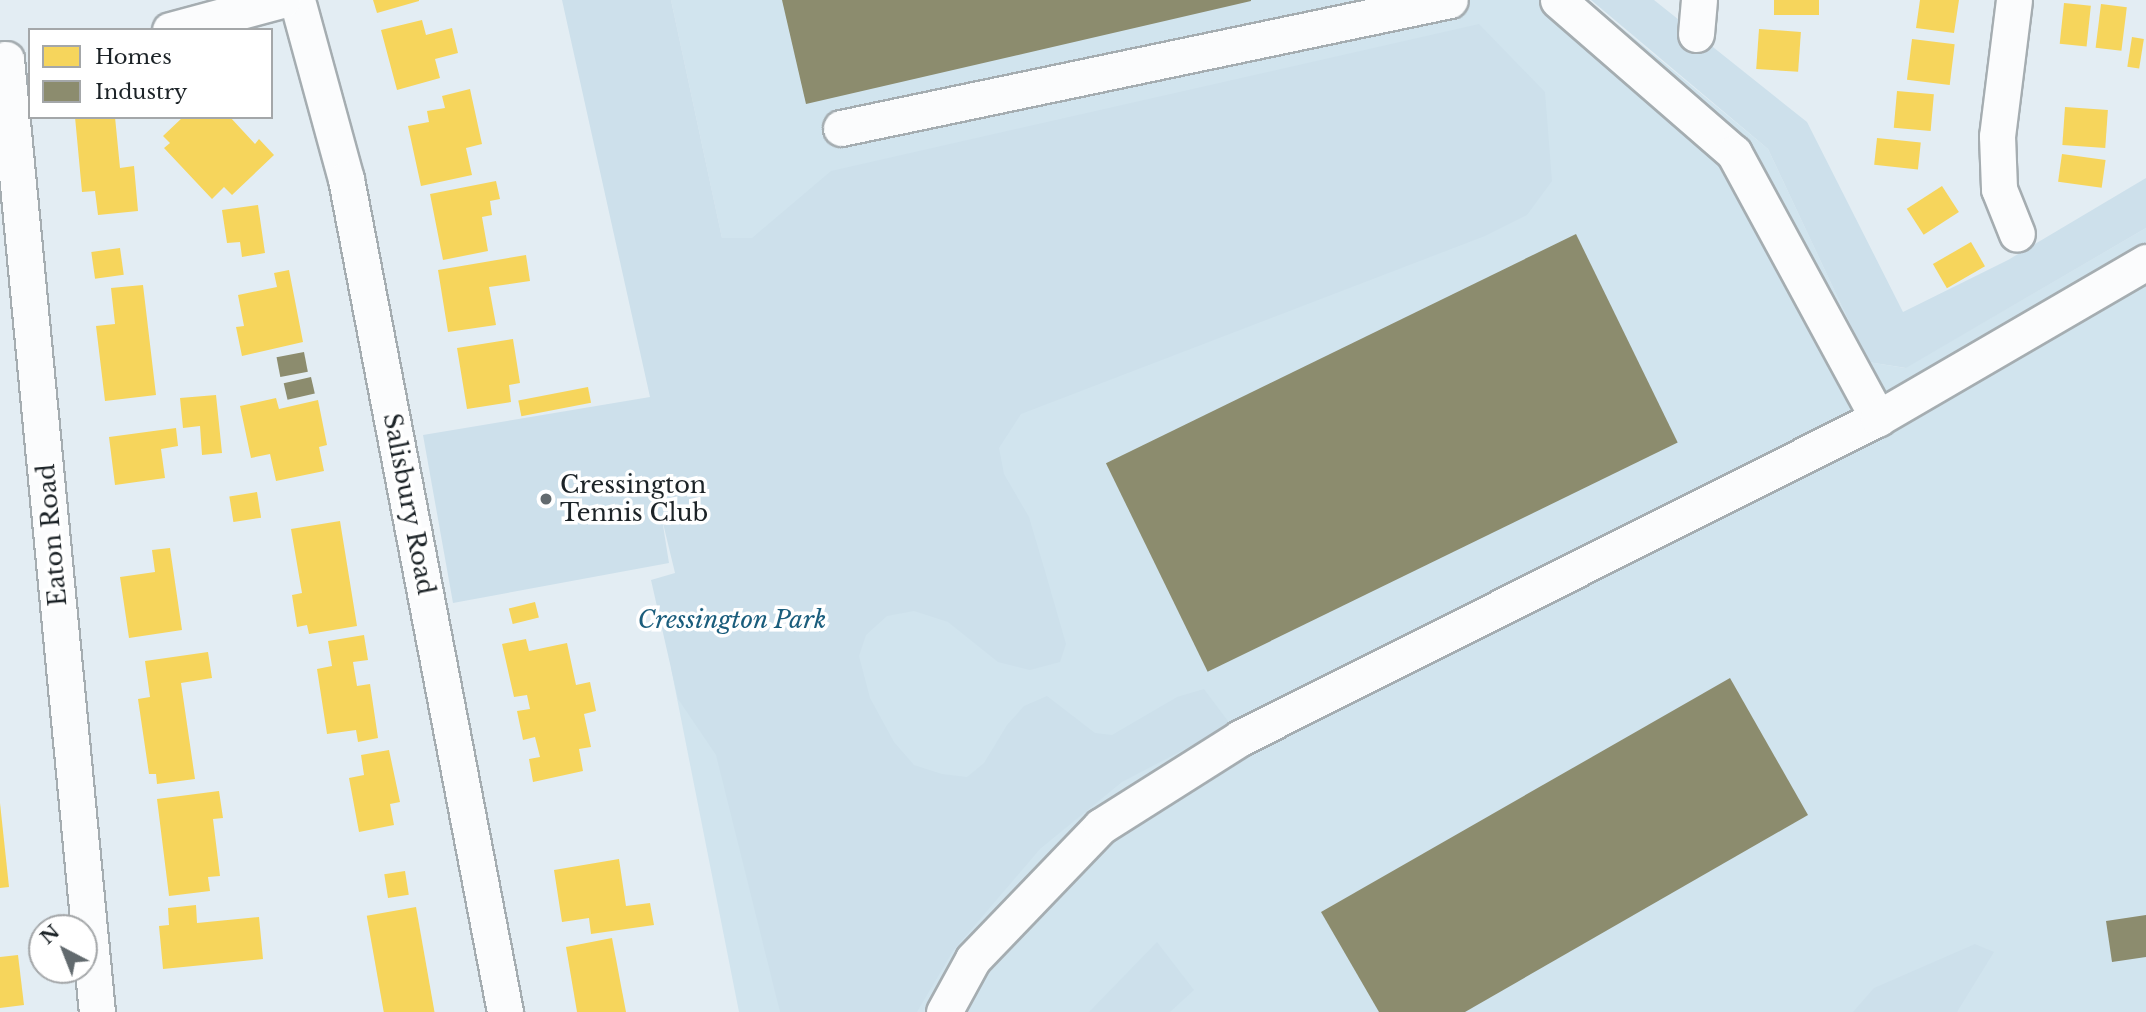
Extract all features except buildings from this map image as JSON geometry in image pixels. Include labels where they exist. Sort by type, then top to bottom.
[{"type":"street","points":[[177,28],[282,0]]},
{"type":"street","name":"Salisbury Road","points":[[297,0],[346,179],[505,1012]]},
{"type":"street","points":[[841,128],[1450,0]]},
{"type":"street","points":[[1558,0],[1734,153],[1878,418]]},
{"type":"street","points":[[2014,0],[1997,136],[1998,189],[2017,234]]},
{"type":"street","name":"Eaton Road","points":[[12,57],[97,1012]]},
{"type":"street","points":[[944,1012],[973,959],[1101,826],[1240,737],[1878,418],[2146,262]]},
{"type":"shaded area","points":[[671,0],[1588,0],[1768,149],[1868,362],[1905,368],[2146,228],[2146,1012],[739,1012],[671,668],[808,640]]},
{"type":"green space","name":"Cressington Park","points":[[562,0],[671,0],[722,238],[752,238],[831,171],[1479,24],[1545,92],[1552,181],[1527,215],[1485,236],[1021,414],[999,448],[1004,474],[1029,517],[1066,644],[1060,662],[1030,670],[998,662],[948,622],[914,611],[887,616],[866,635],[859,656],[870,698],[894,742],[914,765],[942,774],[967,777],[984,763],[1007,725],[1024,706],[1047,696],[1095,733],[1112,735],[1177,697],[1204,689],[1231,725],[1122,782],[1040,849],[953,951],[917,1012],[780,1012],[716,755],[678,699],[651,580],[675,573],[662,519],[669,563],[453,603],[423,435],[650,397]]},
{"type":"green space","points":[[1591,0],[1654,0],[1807,122],[1903,312],[2008,260],[2146,178],[2146,228],[1906,368],[1868,362],[1768,149]]},
{"type":"green space","points":[[1157,942],[1194,990],[1170,1012],[1089,1012]]},
{"type":"green space","points":[[1975,944],[1994,952],[1957,1012],[1853,1012],[1874,988]]},
{"type":"place","name":"Cressington Tennis Club","points":[[546,499]]}]
